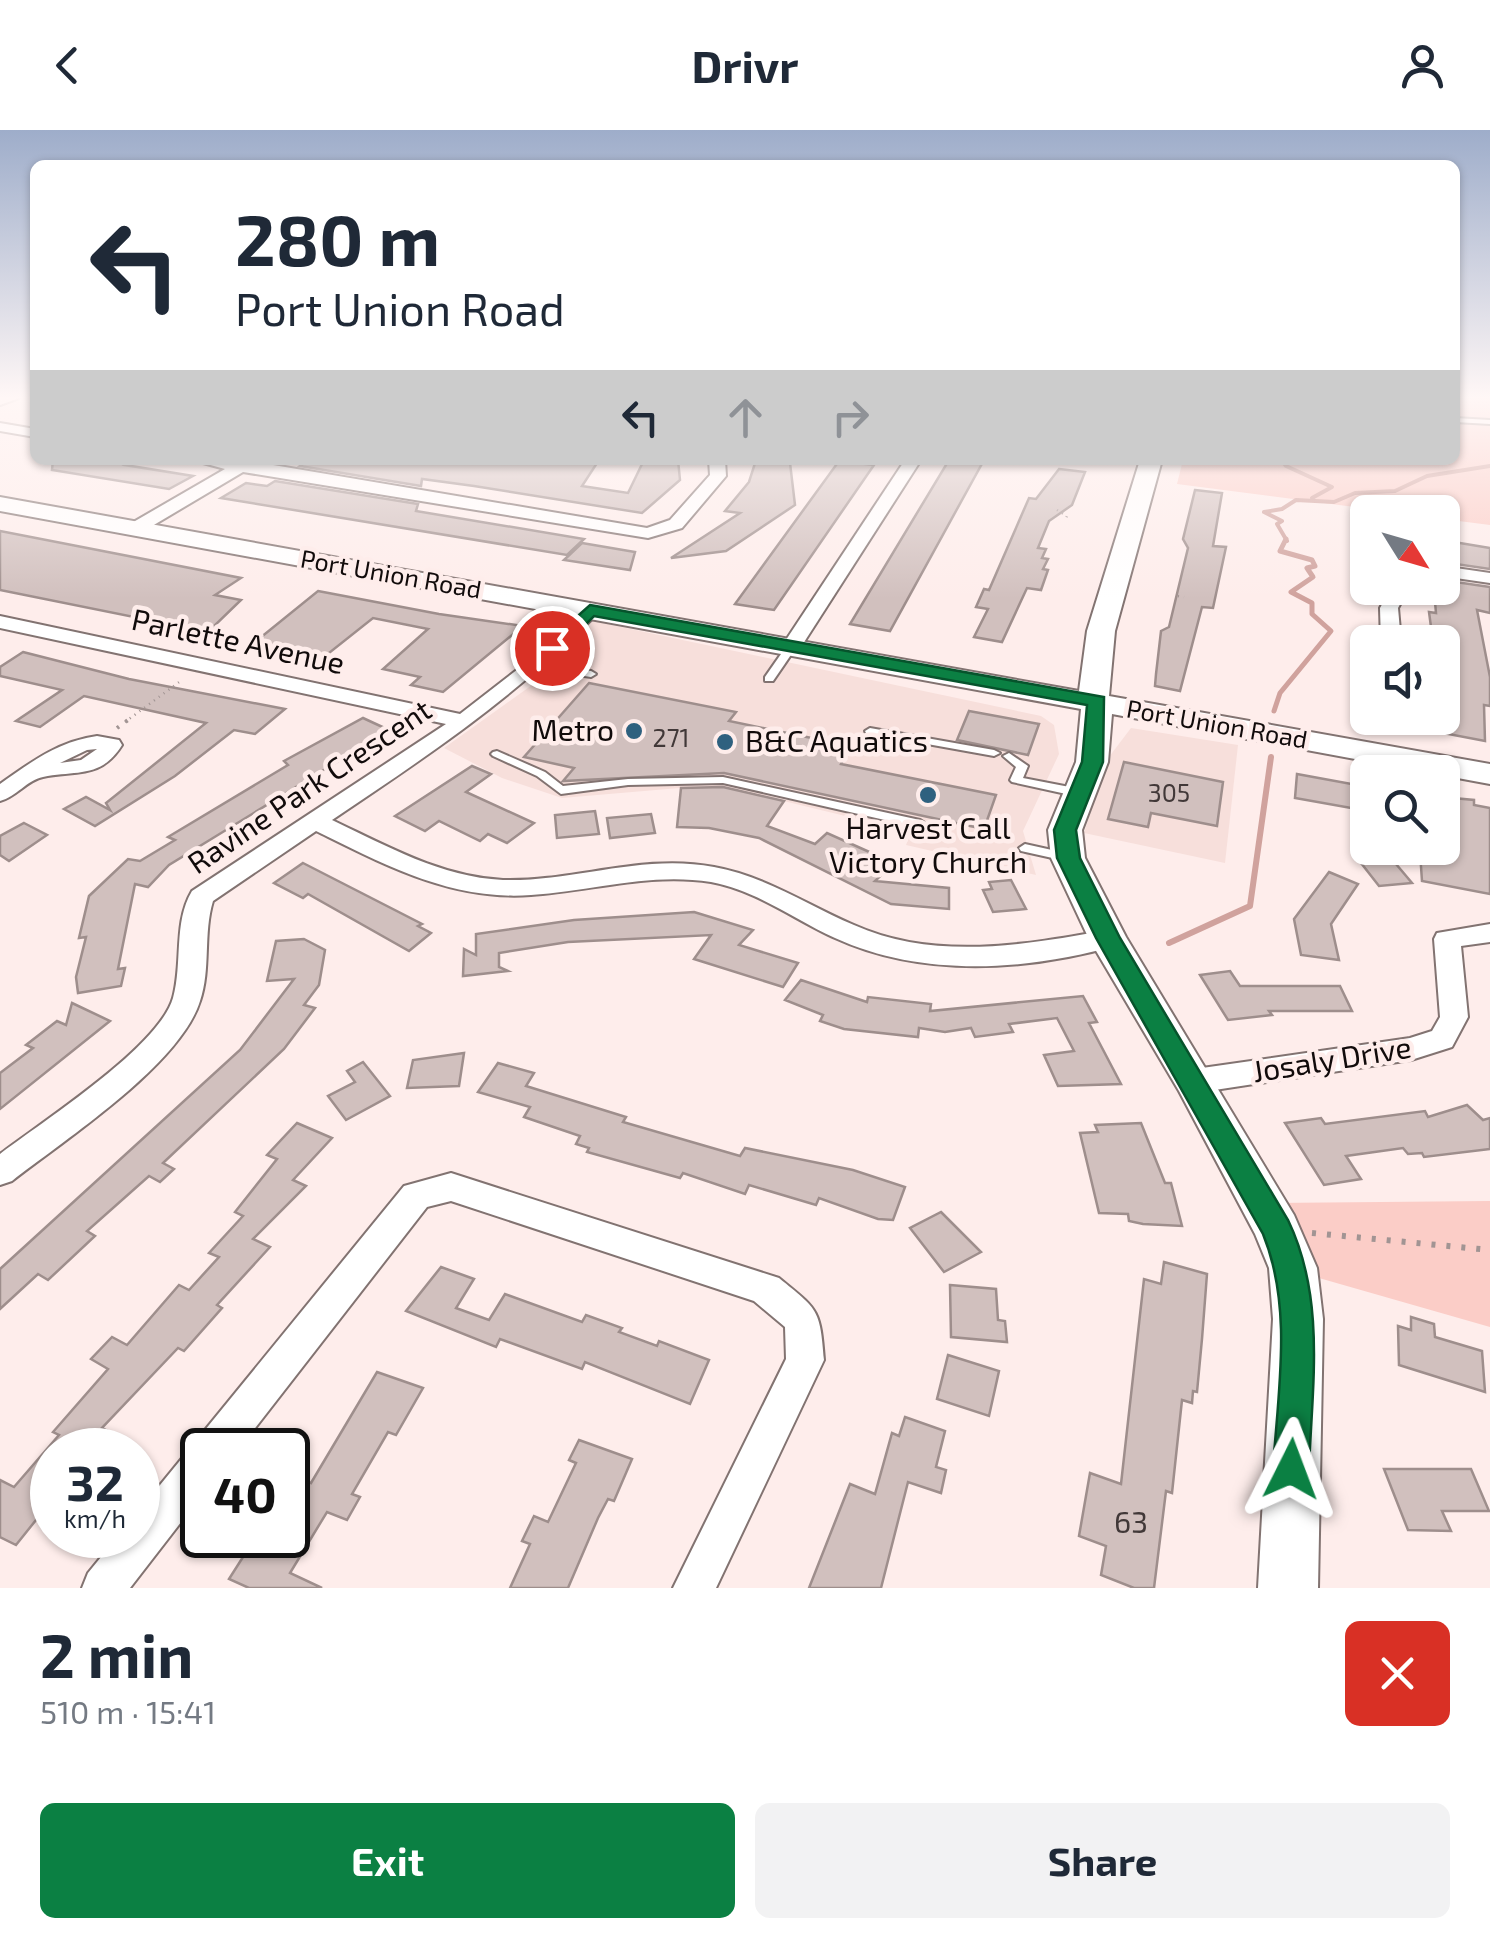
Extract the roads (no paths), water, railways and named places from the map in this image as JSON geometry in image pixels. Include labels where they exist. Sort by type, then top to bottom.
[{"type":"main road","points":[[1151,465],[1101,632],[1093,686],[1097,702],[1092,762],[1065,830],[1068,858],[1108,938],[1195,1081],[1277,1230],[1293,1268],[1298,1319],[1288,1588]]},
{"type":"main road","name":"Port Union Road","points":[[2,506],[1490,774]]},
{"type":"street","points":[[136,528],[243,465]]},
{"type":"street","points":[[257,465],[648,533],[676,524],[718,476],[717,465]]},
{"type":"street","points":[[792,646],[910,465]]},
{"type":"street","points":[[1460,574],[1490,578]]},
{"type":"street","name":"Ravine Park Crescent","points":[[0,1172],[153,1050],[186,1005],[193,918],[201,897],[464,721],[534,666],[590,610]]},
{"type":"street","name":"Parlette Avenue","points":[[6,628],[464,721]]},
{"type":"street","points":[[0,794],[37,770],[82,768],[106,754],[110,745],[99,740]]},
{"type":"street","points":[[314,820],[439,880],[505,888],[672,870],[716,875],[768,892],[850,934],[916,956],[992,956],[1108,938]]},
{"type":"street","name":"Josaly Drive","points":[[1195,1081],[1412,1049],[1442,1039],[1454,1018],[1447,939],[1490,933]]},
{"type":"street","points":[[231,1428],[416,1196],[451,1186],[766,1290],[803,1320],[805,1360],[694,1588]]},
{"type":"street","points":[[103,1588],[180,1492]]},
{"type":"lane","points":[[769,680],[792,646]]},
{"type":"lane","points":[[534,666],[591,674]]},
{"type":"lane","points":[[870,731],[994,752]]},
{"type":"lane","points":[[497,754],[541,774],[561,790],[628,782],[723,780],[920,824]]},
{"type":"lane","points":[[1010,756],[1022,766],[1016,780],[1080,793]]},
{"type":"lane","points":[[1024,848],[1068,858]]},
{"type":"waterway","points":[[1285,465],[1332,487],[1312,498]]},
{"type":"waterway","points":[[1286,539],[1277,524],[1282,521],[1264,512],[1282,509],[1296,500],[1334,502],[1355,493],[1395,491],[1427,476],[1490,466]]},
{"type":"waterway","points":[[1274,711],[1280,693],[1331,631],[1312,614],[1312,603],[1291,592],[1313,577],[1307,568],[1315,566],[1312,560],[1280,551],[1286,539]]},
{"type":"waterway","points":[[1169,943],[1250,906],[1271,757]]},
{"type":"place","name":"Metro","points":[[634,731]]},
{"type":"place","name":"B&C Aquatics","points":[[725,742]]},
{"type":"place","name":"Harvest Call Victory Church","points":[[928,795]]}]
